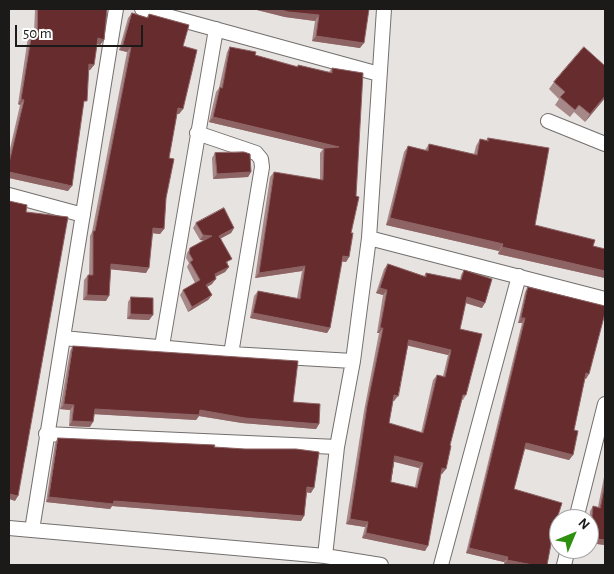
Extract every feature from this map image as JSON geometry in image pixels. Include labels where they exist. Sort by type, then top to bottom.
[{"type":"street","points":[[32,530],[116,9]]},
{"type":"street","points":[[142,9],[379,74]]},
{"type":"street","points":[[325,556],[337,448],[352,361],[368,238],[384,9]]},
{"type":"street","points":[[162,346],[216,30]]},
{"type":"street","points":[[548,121],[605,144]]},
{"type":"street","points":[[197,133],[256,153],[261,159],[262,167],[232,354]]},
{"type":"street","points":[[9,195],[83,215]]},
{"type":"street","points":[[368,238],[605,299]]},
{"type":"street","points":[[441,565],[519,276]]},
{"type":"street","points":[[63,338],[232,354],[352,361]]},
{"type":"street","points":[[579,509],[605,404]]},
{"type":"street","points":[[46,434],[337,448]]},
{"type":"street","points":[[9,528],[325,556],[380,565]]},
{"type":"building","points":[[38,9],[107,9],[104,40],[98,38],[94,65],[89,64],[87,101],[84,101],[72,186],[9,172],[9,163],[24,100],[21,99],[32,32],[37,34]]},
{"type":"building","points":[[277,9],[369,9],[364,43],[316,36],[319,15]]},
{"type":"building","points":[[132,13],[148,18],[149,14],[189,25],[183,46],[197,50],[183,109],[178,108],[169,158],[174,159],[166,198],[164,229],[153,228],[149,268],[111,264],[109,296],[87,295],[88,275],[93,275],[93,231],[95,231],[131,47],[123,45]]},
{"type":"building","points":[[230,47],[256,52],[255,55],[298,67],[298,65],[332,73],[332,68],[363,73],[356,196],[359,197],[351,233],[353,233],[349,257],[343,256],[330,328],[253,313],[258,291],[300,299],[305,266],[259,273],[274,172],[323,180],[324,148],[339,147],[213,117],[220,87],[222,88]]},
{"type":"building","points":[[584,47],[605,66],[605,96],[590,114],[579,105],[575,110],[560,97],[565,92],[554,82]]},
{"type":"building","points":[[488,138],[549,148],[535,225],[595,240],[593,246],[605,249],[605,271],[502,247],[503,244],[390,218],[408,146],[428,151],[429,144],[477,155],[480,139],[488,141]]},
{"type":"building","points":[[244,152],[250,154],[251,172],[217,174],[215,153]]},
{"type":"building","points":[[9,201],[27,205],[26,212],[68,217],[18,496],[9,494]]},
{"type":"building","points":[[224,208],[234,228],[219,236],[232,259],[226,262],[229,267],[215,274],[216,279],[206,285],[212,295],[192,307],[183,290],[200,280],[190,262],[193,260],[189,253],[190,248],[212,236],[203,235],[196,223]]},
{"type":"building","points":[[388,264],[426,277],[426,273],[461,280],[464,270],[492,279],[485,303],[467,297],[460,329],[482,334],[466,395],[463,395],[446,469],[442,468],[428,546],[366,533],[368,522],[350,519],[367,406],[383,328],[380,328],[387,290],[380,288]],"holes":[[[409,340],[451,350],[445,377],[437,375],[423,433],[389,423],[394,395],[398,396]],[[395,456],[423,463],[417,488],[391,482]]]},
{"type":"building","points":[[528,287],[605,306],[605,313],[589,374],[586,373],[574,430],[578,431],[573,455],[526,443],[514,489],[562,503],[560,509],[549,509],[549,554],[547,565],[533,565],[507,560],[508,557],[469,548],[525,318],[521,318]]},
{"type":"building","points":[[131,297],[153,298],[153,315],[131,314]]},
{"type":"building","points":[[73,346],[298,361],[293,402],[320,404],[319,424],[245,418],[200,410],[199,415],[95,409],[93,422],[72,421],[74,405],[64,404]]},
{"type":"building","points":[[58,438],[215,445],[214,447],[245,449],[296,449],[319,452],[314,488],[307,487],[304,516],[114,501],[113,504],[49,497]]},
{"type":"building","points":[[605,483],[605,540],[599,539],[599,509],[593,509],[593,506],[600,508]]}]
